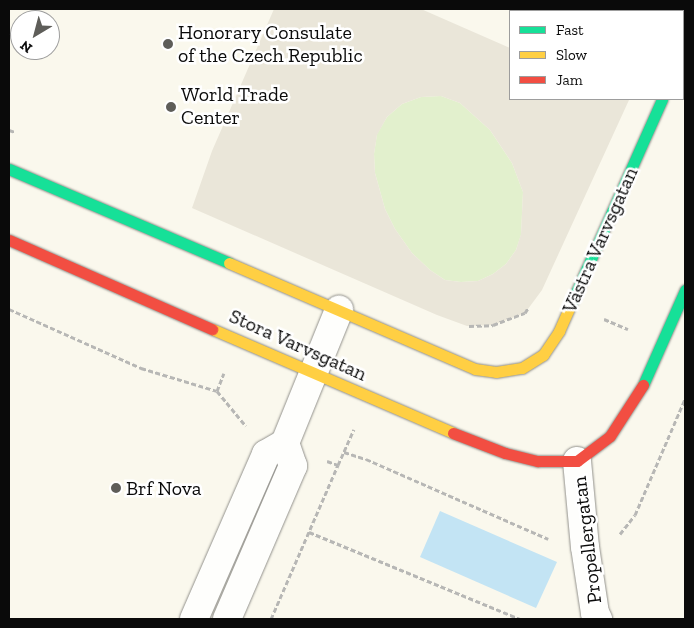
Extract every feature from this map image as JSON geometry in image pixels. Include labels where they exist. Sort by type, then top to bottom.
[{"type":"street","name":"Västra Varvsgatan","points":[[339,310],[475,369],[496,372],[522,368],[544,355],[559,331],[571,305],[662,100]]},
{"type":"street","points":[[9,169],[339,310],[285,443],[266,454],[194,619]]},
{"type":"street","name":"Stora Varvsgatan","points":[[9,240],[314,372],[431,425],[505,453],[538,462],[577,461]]},
{"type":"street","points":[[577,461],[610,436],[640,391],[685,290]]},
{"type":"street","points":[[227,619],[293,466],[285,443]]},
{"type":"street","name":"Propellergatan","points":[[577,461],[585,547],[594,613],[598,619]]},
{"type":"path","points":[[467,326],[493,325],[525,313],[542,290],[571,305],[662,342]]},
{"type":"path","points":[[9,309],[142,368],[217,391],[242,424],[338,465]]},
{"type":"path","points":[[271,619],[344,452]]},
{"type":"path","points":[[309,532],[520,619]]},
{"type":"green space","points":[[441,96],[460,103],[490,130],[512,163],[523,192],[521,235],[516,250],[506,264],[493,274],[478,281],[461,282],[445,280],[430,270],[412,253],[395,229],[385,209],[375,173],[374,154],[377,134],[387,117],[402,104],[421,97]]},
{"type":"shaded area","points":[[274,9],[421,9],[509,48],[509,100],[629,100],[542,290],[525,313],[493,325],[467,326],[437,315],[192,208],[212,151]],"holes":[[[441,96],[460,103],[490,130],[512,163],[523,192],[521,234],[516,250],[506,264],[493,274],[478,281],[461,282],[445,280],[430,270],[412,253],[395,229],[385,209],[375,173],[374,154],[377,135],[387,117],[402,104],[421,97]]]},
{"type":"water","points":[[440,511],[557,562],[536,608],[420,557]]},
{"type":"traffic: fast","points":[[570,306],[662,100]]},
{"type":"traffic: fast","points":[[9,169],[229,263]]},
{"type":"traffic: fast","points":[[643,385],[685,290]]},
{"type":"traffic: slow","points":[[229,263],[475,369],[496,372],[522,368],[543,355],[559,331],[570,306]]},
{"type":"traffic: slow","points":[[212,329],[453,433]]},
{"type":"traffic: jam","points":[[9,240],[212,329]]},
{"type":"traffic: jam","points":[[453,433],[505,453],[538,461],[577,461],[610,436],[643,385]]},
{"type":"place","name":"Honorary Consulate of the Czech Republic","points":[[168,44]]},
{"type":"place","name":"World Trade Center","points":[[171,107]]},
{"type":"place","name":"Brf Nova","points":[[116,488]]}]
